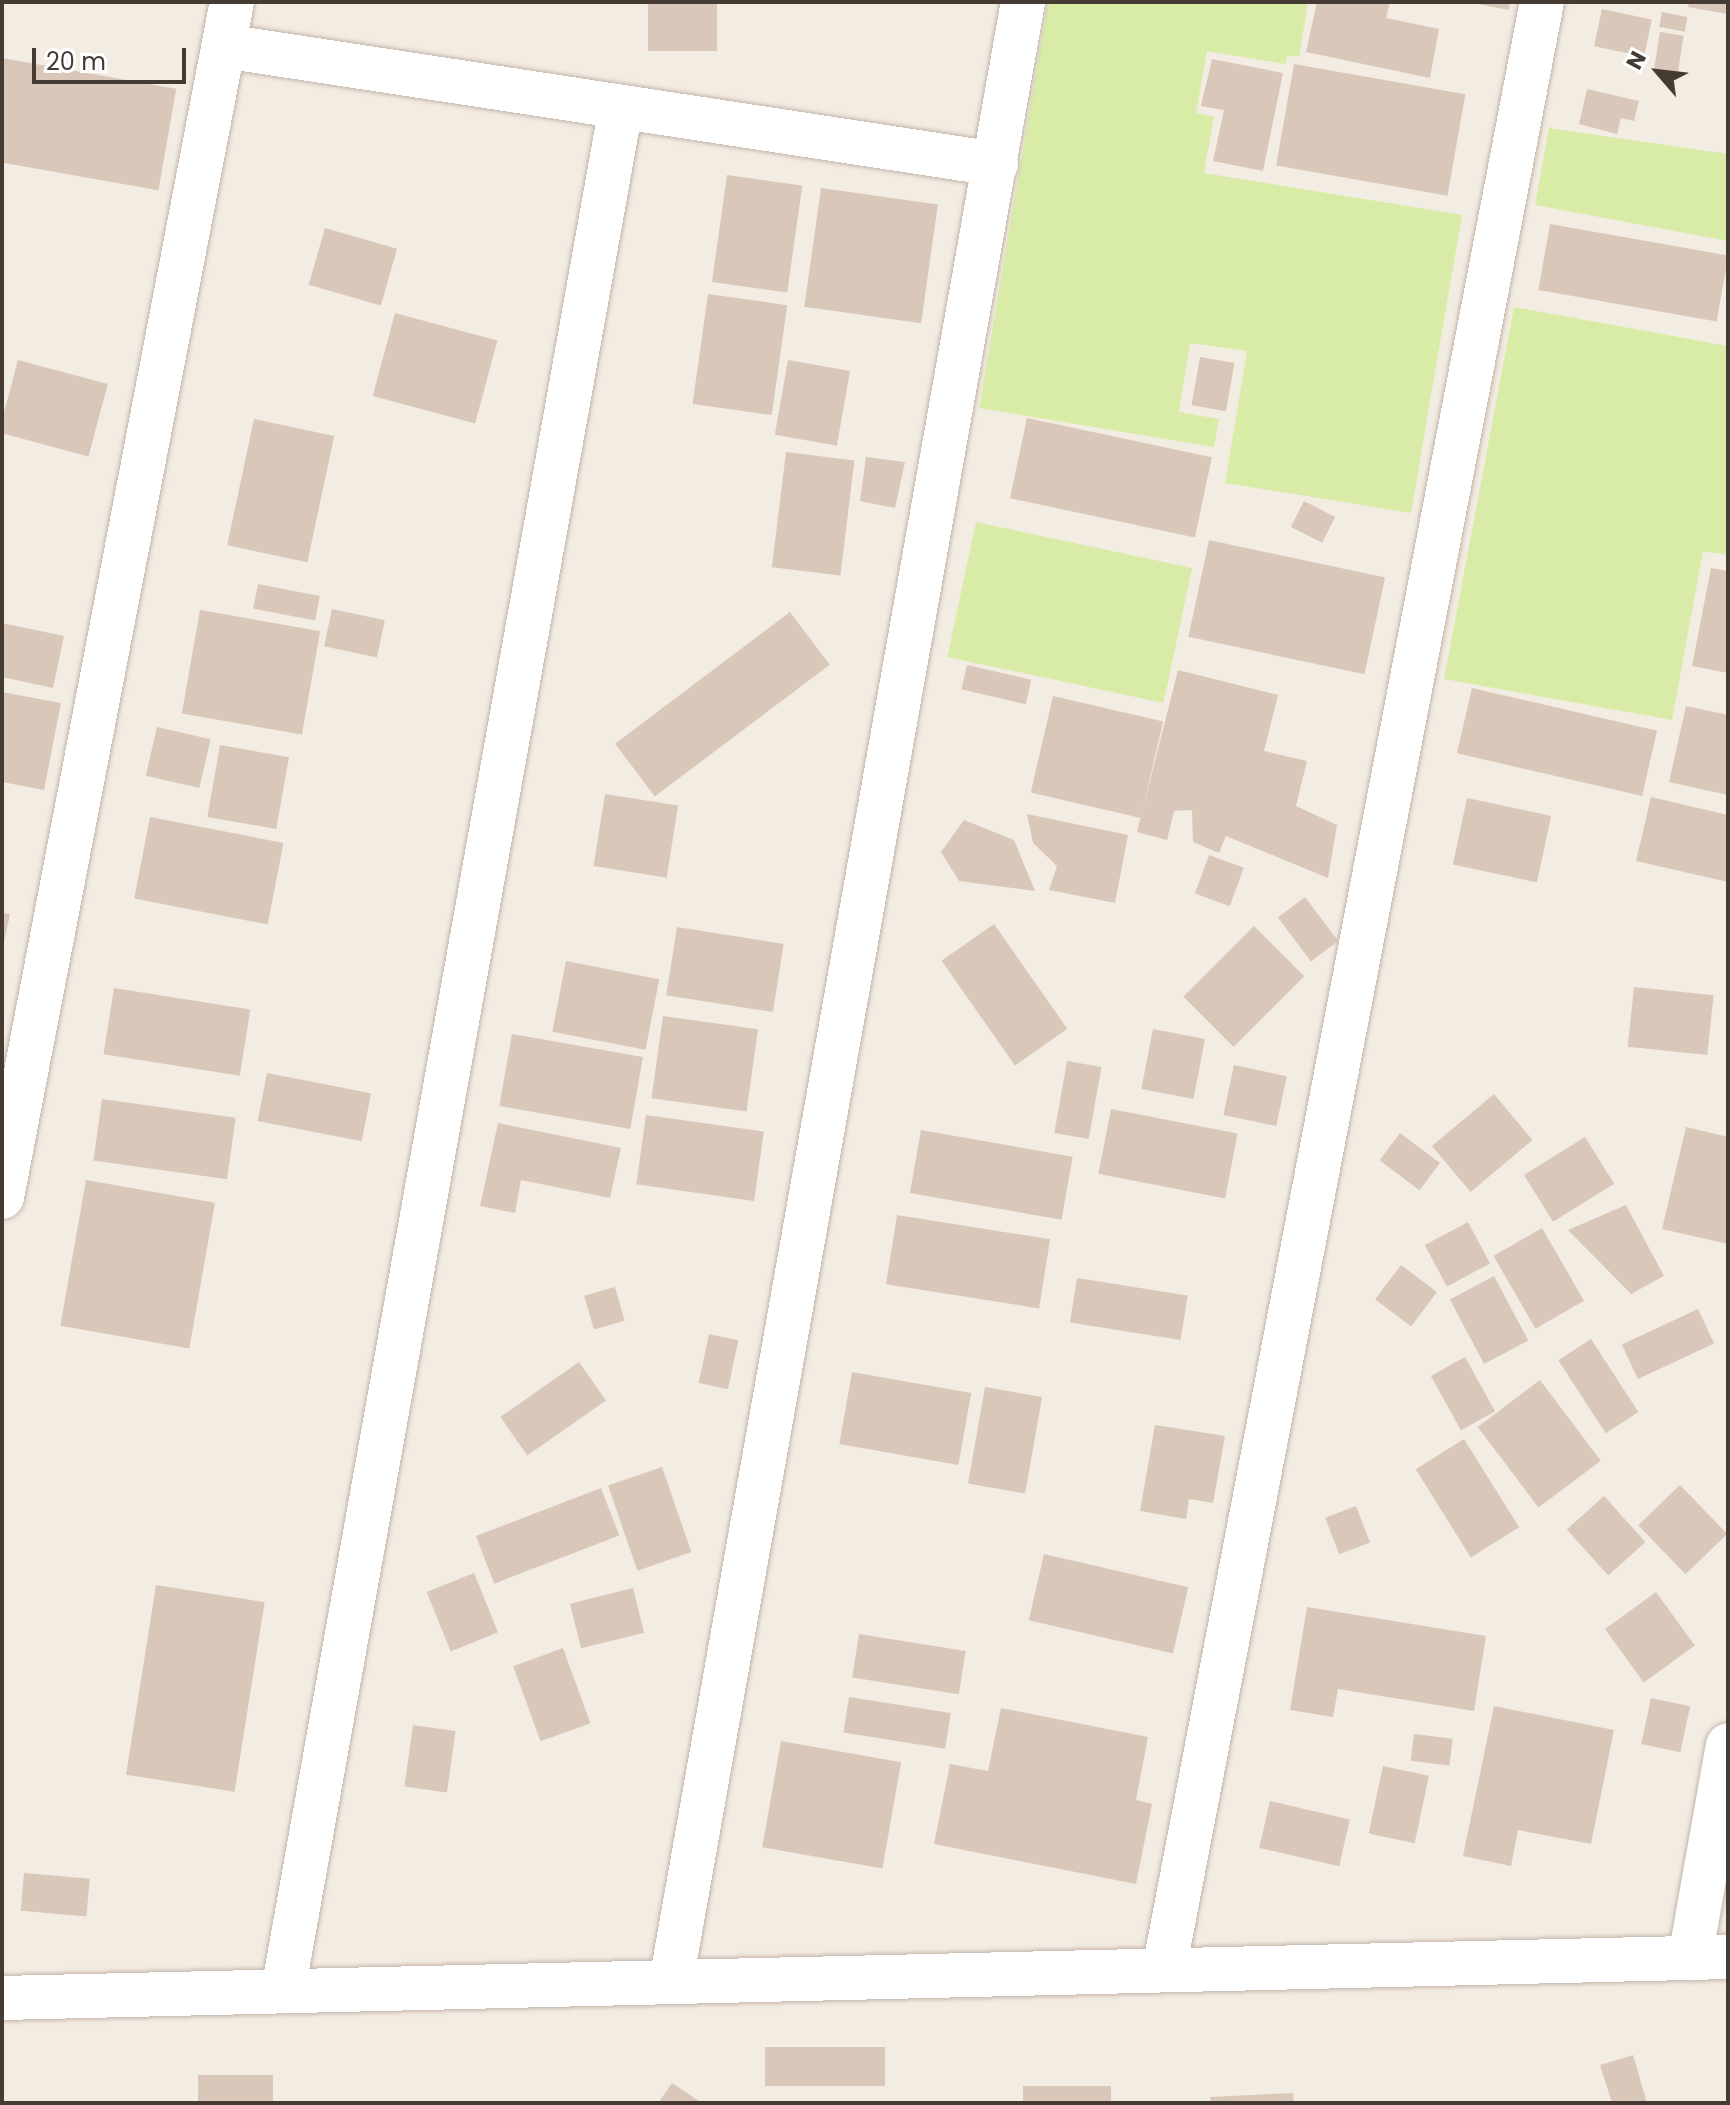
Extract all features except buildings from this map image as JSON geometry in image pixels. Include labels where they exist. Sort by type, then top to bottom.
[{"type":"street","points":[[2,1197],[232,2]]},
{"type":"street","points":[[671,1982],[1023,2]]},
{"type":"street","points":[[1164,1970],[1542,2]]},
{"type":"street","points":[[224,46],[996,164]]},
{"type":"street","points":[[283,1991],[621,107]]},
{"type":"street","points":[[2,1998],[1709,1958],[1728,1745]]},
{"type":"green space","points":[[1048,2],[1308,2],[1299,57],[1287,55],[1286,64],[1207,51],[1196,113],[1214,117],[1204,173],[1462,215],[1411,513],[1225,483],[1247,351],[1190,343],[1179,412],[1219,419],[1214,447],[979,408]]},
{"type":"green space","points":[[1549,128],[1728,154],[1728,241],[1535,205]]},
{"type":"green space","points":[[1514,307],[1728,346],[1728,555],[1703,551],[1672,720],[1444,679]]},
{"type":"green space","points":[[976,522],[1192,568],[1163,703],[947,657]]}]
